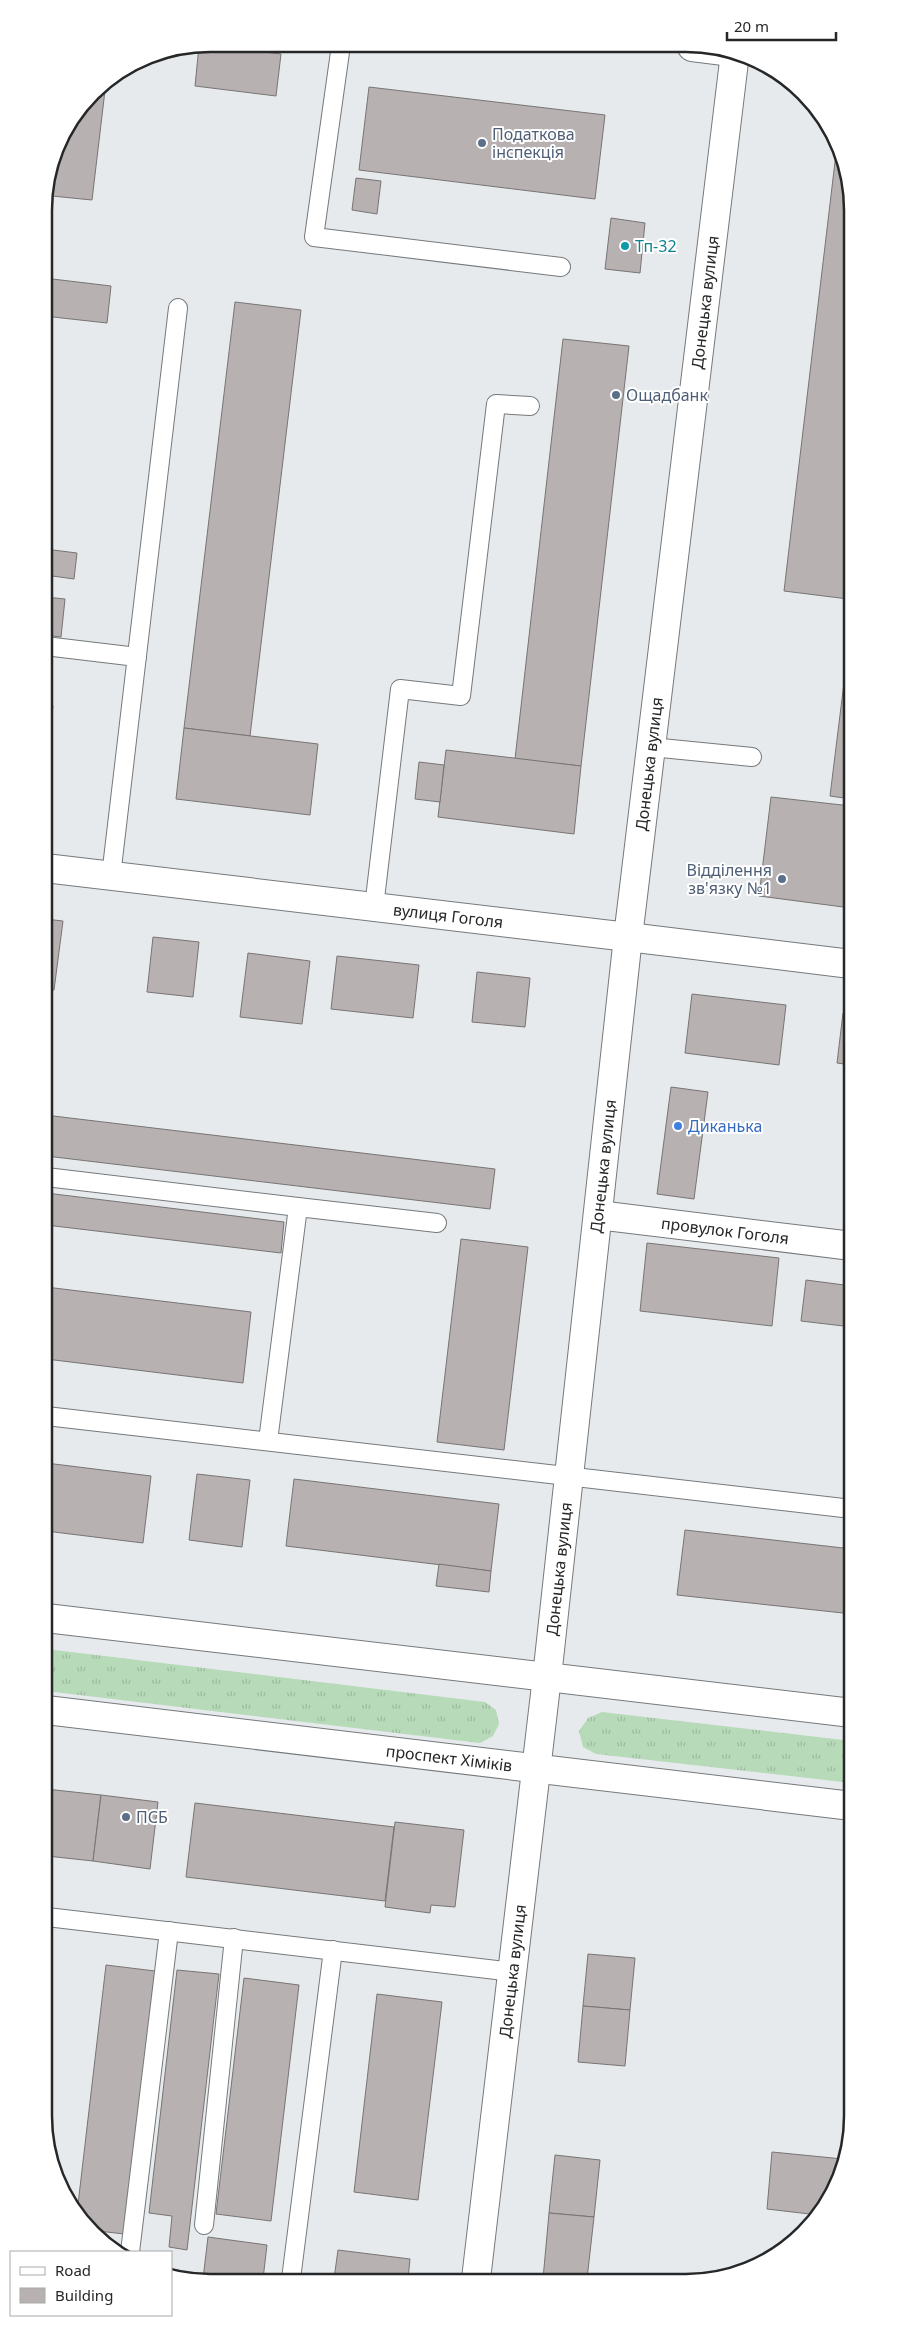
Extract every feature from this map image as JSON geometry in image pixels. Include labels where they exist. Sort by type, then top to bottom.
[{"type":"street","name":"Донецька вулиця","points":[[477,2274],[537,1767],[628,937],[732,60]]},
{"type":"street","name":"вулиця Гоголя","points":[[53,869],[844,963]]},
{"type":"street","name":"провулок Гоголя","points":[[598,1215],[844,1245]]},
{"type":"street","points":[[53,1619],[844,1712]]},
{"type":"street","name":"проспект Хіміків","points":[[53,1711],[844,1805]]},
{"type":"lane","points":[[340,53],[314,237],[561,266]]},
{"type":"lane","points":[[111,876],[178,308]]},
{"type":"lane","points":[[374,907],[400,689],[461,696],[496,404],[530,406]]},
{"type":"lane","points":[[53,647],[137,657]]},
{"type":"lane","points":[[651,747],[752,756]]},
{"type":"lane","points":[[53,1177],[437,1223]]},
{"type":"lane","points":[[268,1441],[298,1207]]},
{"type":"lane","points":[[53,1417],[844,1509]]},
{"type":"lane","points":[[53,1918],[513,1972]]},
{"type":"lane","points":[[130,2251],[169,1931]]},
{"type":"lane","points":[[204,2225],[234,1938]]},
{"type":"lane","points":[[292,2274],[333,1950]]},
{"type":"green space","points":[[53,1650],[485,1702],[496,1710],[499,1724],[493,1736],[480,1743],[53,1692]]},
{"type":"green space","points":[[602,1712],[844,1740],[844,1782],[596,1754],[583,1747],[579,1731],[588,1718]]},
{"type":"building","points":[[198,53],[281,54],[276,96],[195,86]]},
{"type":"building","name":"Податкова інспекція","points":[[369,87],[605,115],[595,199],[359,170]]},
{"type":"building","points":[[105,94],[92,200],[54,196],[56,180],[65,150],[79,123]]},
{"type":"building","points":[[835,159],[844,201],[844,598],[784,591]]},
{"type":"building","points":[[356,178],[381,181],[377,214],[352,210]]},
{"type":"building","name":"Тп-32","points":[[611,218],[645,223],[640,273],[605,269]]},
{"type":"building","points":[[53,279],[111,286],[107,323],[53,317]]},
{"type":"building","points":[[235,302],[301,310],[250,736],[184,728]]},
{"type":"building","points":[[563,339],[629,346],[581,766],[515,759]]},
{"type":"building","points":[[53,550],[77,553],[74,579],[53,576]]},
{"type":"building","points":[[53,598],[65,599],[61,637],[53,636]]},
{"type":"building","points":[[844,683],[844,798],[830,796]]},
{"type":"building","points":[[184,728],[318,744],[310,815],[176,799]]},
{"type":"building","points":[[446,750],[581,766],[574,834],[438,817]]},
{"type":"building","points":[[419,762],[444,765],[440,802],[415,799]]},
{"type":"building","points":[[771,797],[844,805],[844,907],[759,896]]},
{"type":"building","points":[[53,920],[63,921],[53,990]]},
{"type":"building","points":[[153,937],[199,942],[193,997],[147,992]]},
{"type":"building","points":[[248,953],[310,961],[302,1024],[240,1017]]},
{"type":"building","points":[[337,956],[419,965],[413,1018],[331,1009]]},
{"type":"building","points":[[477,972],[530,978],[525,1027],[472,1022]]},
{"type":"building","points":[[692,994],[786,1005],[779,1065],[685,1053]]},
{"type":"building","points":[[843,1013],[844,1013],[844,1064],[837,1063]]},
{"type":"building","points":[[671,1087],[708,1092],[694,1199],[657,1194]]},
{"type":"building","points":[[53,1116],[495,1169],[490,1209],[53,1157]]},
{"type":"building","points":[[53,1194],[284,1222],[281,1253],[53,1226]]},
{"type":"building","points":[[461,1239],[528,1247],[504,1450],[437,1442]]},
{"type":"building","points":[[647,1243],[779,1258],[772,1326],[640,1311]]},
{"type":"building","points":[[806,1280],[844,1285],[844,1326],[801,1321]]},
{"type":"building","points":[[53,1288],[251,1312],[243,1383],[53,1360]]},
{"type":"building","points":[[53,1464],[151,1476],[143,1543],[53,1532]]},
{"type":"building","points":[[197,1474],[250,1480],[242,1547],[189,1540]]},
{"type":"building","points":[[294,1479],[499,1504],[491,1571],[286,1546]]},
{"type":"building","points":[[685,1530],[844,1548],[844,1613],[677,1595]]},
{"type":"building","points":[[439,1564],[491,1571],[489,1592],[436,1586]]},
{"type":"building","points":[[53,1790],[101,1795],[93,1861],[53,1857]]},
{"type":"building","points":[[101,1795],[158,1802],[150,1869],[93,1861]]},
{"type":"building","points":[[195,1803],[394,1827],[385,1901],[186,1877]]},
{"type":"building","points":[[395,1822],[464,1830],[455,1907],[431,1905],[430,1913],[385,1907]]},
{"type":"building","points":[[588,1954],[635,1958],[630,2010],[583,2006]]},
{"type":"building","points":[[106,1965],[155,1971],[124,2234],[104,2232],[85,2212],[78,2201]]},
{"type":"building","points":[[177,1970],[219,1974],[187,2250],[169,2247],[172,2216],[149,2213]]},
{"type":"building","points":[[244,1978],[299,1985],[271,2221],[216,2214]]},
{"type":"building","points":[[377,1994],[442,2002],[418,2200],[354,2192]]},
{"type":"building","points":[[583,2006],[630,2010],[625,2066],[578,2062]]},
{"type":"building","points":[[772,2152],[838,2159],[823,2194],[810,2214],[767,2209]]},
{"type":"building","points":[[555,2155],[600,2160],[594,2217],[549,2213]]},
{"type":"building","points":[[549,2213],[594,2217],[588,2274],[543,2274]]},
{"type":"building","points":[[208,2237],[267,2245],[264,2274],[204,2273]]},
{"type":"building","points":[[338,2250],[410,2259],[408,2274],[335,2274]]},
{"type":"place","name":"Податкова інспекція","points":[[482,143]]},
{"type":"place","name":"Тп-32","points":[[625,246]]},
{"type":"place","name":"Ощадбанк","points":[[616,395]]},
{"type":"place","name":"Відділення зв'язку №1","points":[[782,879]]},
{"type":"place","name":"Диканька","points":[[678,1126]]},
{"type":"place","name":"ПСБ","points":[[126,1817]]}]
